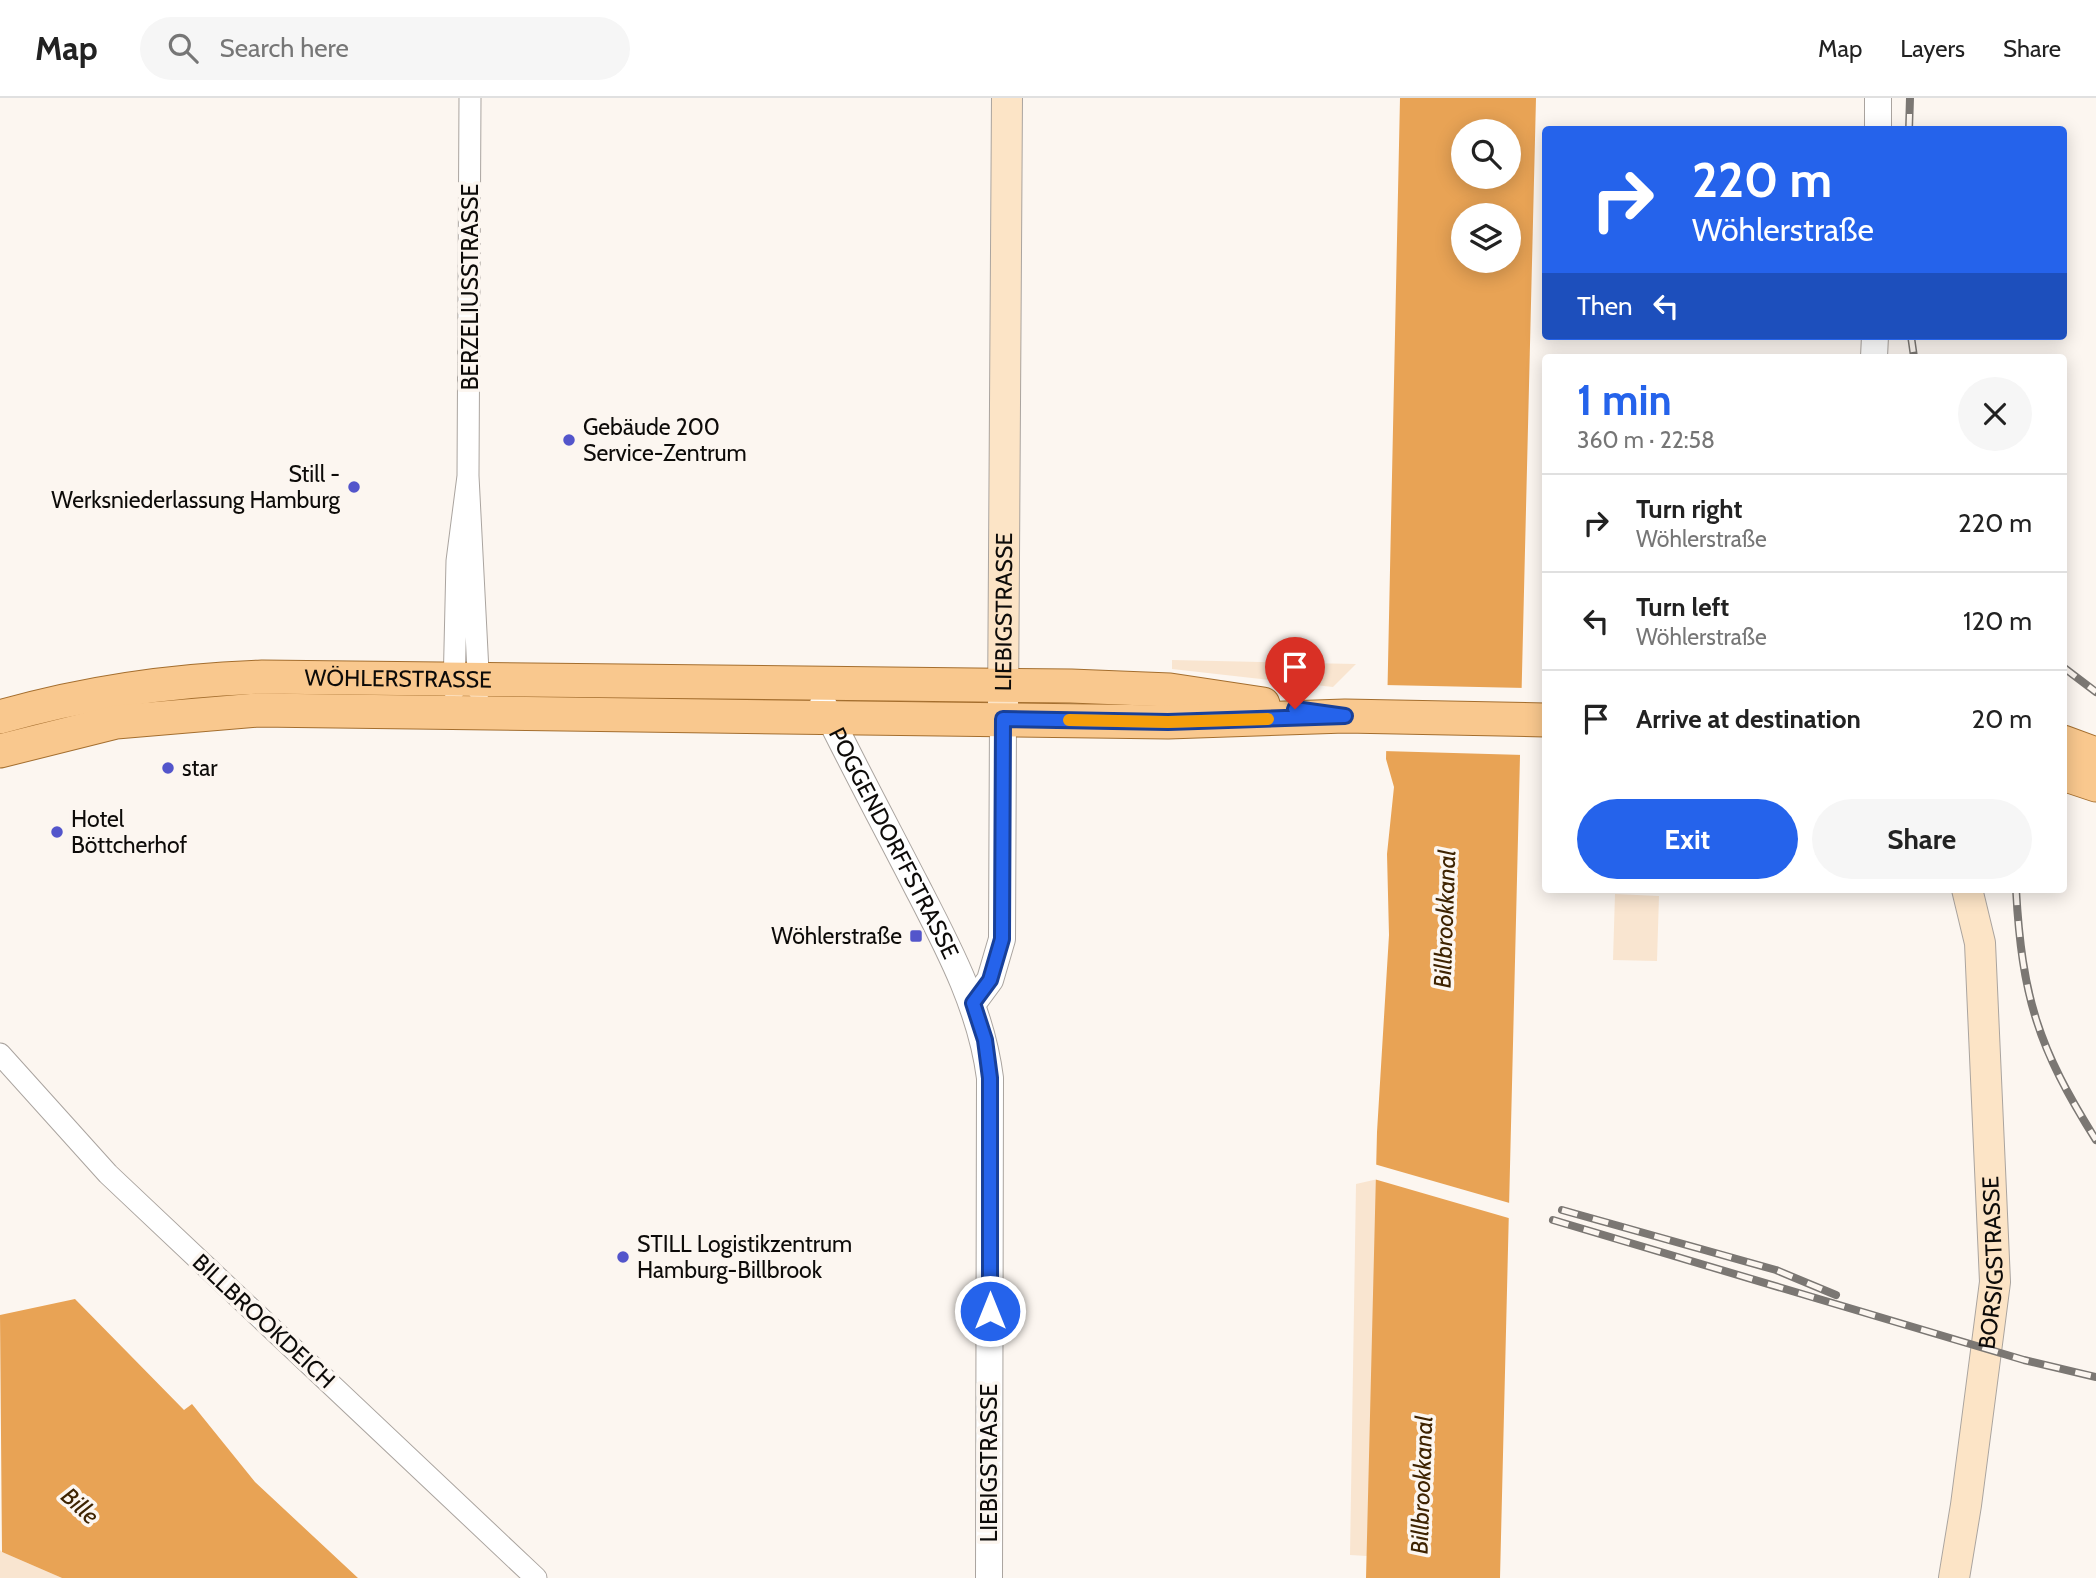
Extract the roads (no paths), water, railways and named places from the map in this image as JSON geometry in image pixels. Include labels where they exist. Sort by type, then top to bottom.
[{"type":"main road","name":"LIEBIGSTRASSE","points":[[1003,719],[1007,98]]},
{"type":"main road","name":"WÖHLERSTRASSE","points":[[0,717],[107,690],[180,681],[262,677],[813,682],[1170,690],[1345,716]]},
{"type":"main road","name":"WÖHLERSTRASSE","points":[[0,751],[116,722],[211,712],[467,712],[1168,722],[1345,716],[1542,720]]},
{"type":"main road","points":[[2067,743],[2096,754]]},
{"type":"main road","points":[[2067,775],[2096,785]]},
{"type":"main road","name":"BORSIGSTRASSE","points":[[1968,893],[1980,943]]},
{"type":"main road","name":"BORSIGSTRASSE","points":[[1954,1578],[1995,1282],[1980,943],[1985,893]]},
{"type":"street","name":"BERZELIUSSTRASSE","points":[[467,712],[478,697],[466,678],[470,98]]},
{"type":"street","points":[[1878,98],[1878,126]]},
{"type":"street","name":"POGGENDORFFSTRASSE","points":[[813,682],[973,1003]]},
{"type":"street","name":"LIEBIGSTRASSE","points":[[989,1578],[990,1078],[985,1040],[973,1003],[990,980],[1002,939],[1003,719]]},
{"type":"street","name":"BILLBROOKDEICH","points":[[0,1054],[108,1174],[536,1578]]},
{"type":"water","name":"Billbrookkanal","points":[[1400,98],[1536,98],[1500,1578],[1366,1578],[1377,1132],[1389,935],[1387,854],[1394,787],[1386,759]]},
{"type":"water","name":"Bille","points":[[75,1299],[184,1410],[192,1404],[255,1482],[358,1578],[62,1578],[2,1552],[0,1315]]},
{"type":"railway","points":[[1909,126],[1910,98]]},
{"type":"railway","points":[[1912,340],[1914,354]]},
{"type":"railway","points":[[2067,670],[2096,692]]},
{"type":"railway","points":[[2016,893],[2023,961],[2036,1020],[2060,1077],[2096,1140]]},
{"type":"railway","points":[[1562,1210],[1776,1270],[1836,1295]]},
{"type":"railway","points":[[1553,1220],[2024,1360],[2096,1377]]},
{"type":"place","name":"Gebäude 200 Service-Zentrum","points":[[569,440]]},
{"type":"place","name":"Still - Werksniederlassung Hamburg","points":[[354,487]]},
{"type":"place","name":"star","points":[[168,768]]},
{"type":"place","name":"Hotel Böttcherhof","points":[[57,832]]},
{"type":"place","name":"Wöhlerstraße","points":[[916,936]]},
{"type":"place","name":"STILL Logistikzentrum Hamburg-Billbrook","points":[[623,1257]]}]
